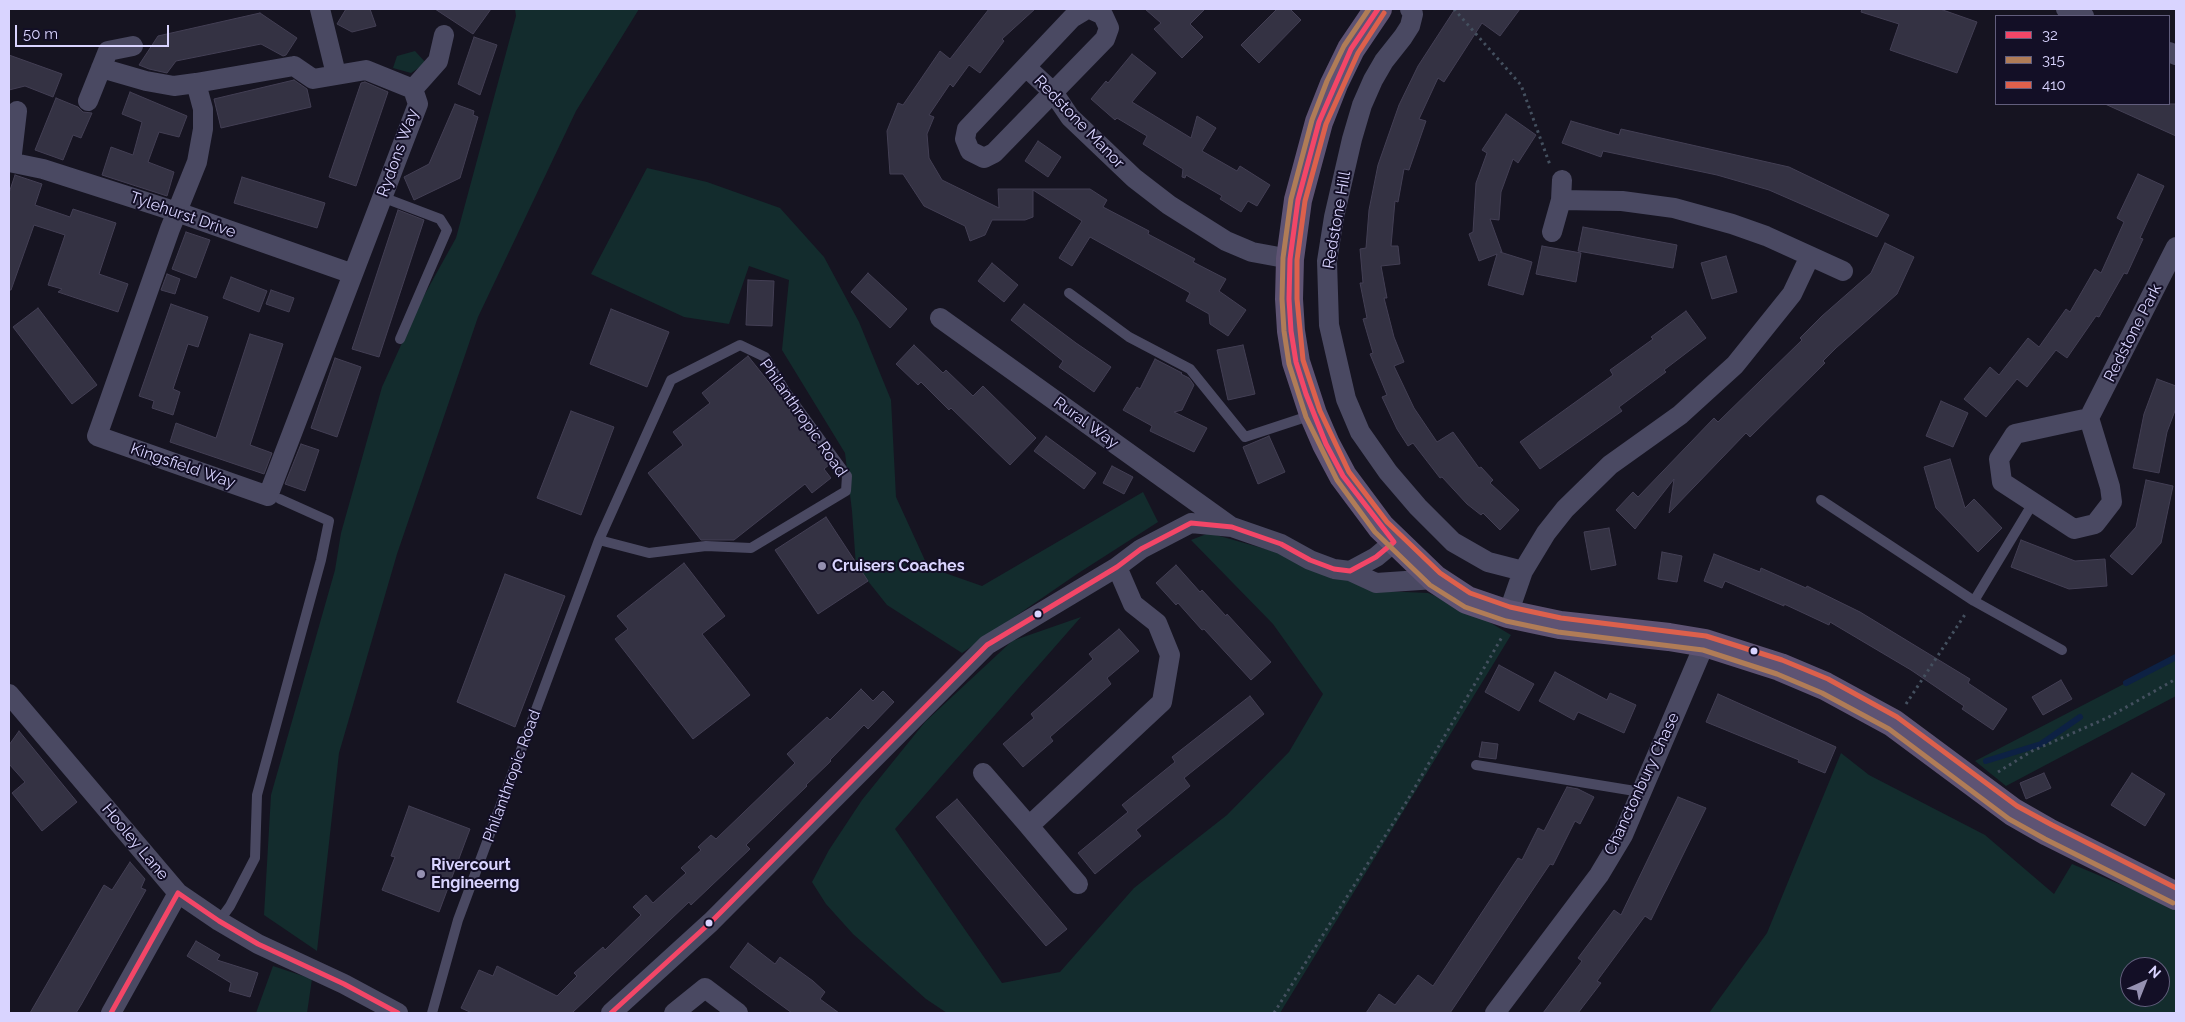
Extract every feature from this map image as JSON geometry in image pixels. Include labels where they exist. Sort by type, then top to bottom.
[{"type":"main road","points":[[1378,9],[1351,49],[1334,84],[1319,122],[1298,200],[1290,259],[1289,299],[1291,331],[1296,362],[1313,414],[1343,476],[1394,542],[1435,579],[1506,624],[1560,625],[1669,637],[1742,654],[1789,670],[1826,686],[1893,723],[2013,812],[2048,832],[2176,896]]},
{"type":"street","points":[[320,9],[336,74]]},
{"type":"street","points":[[1089,9],[1103,15],[1109,28],[1105,39],[994,153],[984,158],[970,151],[965,138],[966,129],[1026,67],[1072,18],[1089,9]]},
{"type":"street","name":"Redstone Hill","points":[[1410,9],[1413,14],[1410,26],[1384,60],[1373,80],[1362,105],[1352,140],[1334,217],[1327,260],[1326,294],[1331,334],[1346,399],[1360,432],[1388,472],[1418,508],[1453,542],[1488,562],[1523,572]]},
{"type":"street","points":[[2066,9],[2081,15]]},
{"type":"street","points":[[413,89],[438,61],[444,35]]},
{"type":"street","points":[[88,101],[108,51],[133,46]]},
{"type":"street","name":"Rydons Way","points":[[101,68],[146,81],[174,86],[294,66],[314,79],[366,70],[413,89],[418,104],[354,274]]},
{"type":"street","name":"Redstone Manor","points":[[1026,67],[1053,92],[1077,124],[1134,178],[1169,205],[1226,241],[1252,252],[1290,259]]},
{"type":"street","points":[[177,212],[197,162],[203,130],[203,109],[196,83]]},
{"type":"street","name":"Tylehurst Drive","points":[[17,111],[10,162],[43,169],[177,212],[354,274]]},
{"type":"street","points":[[1552,232],[1562,190],[1674,208],[1732,224],[1766,236],[1843,271]]},
{"type":"street","name":"Kingsfield Way","points":[[177,212],[97,436],[268,496],[354,274]]},
{"type":"street","name":"Redstone Park","points":[[2089,418],[2176,247]]},
{"type":"street","points":[[1506,624],[1523,572],[1546,533],[1583,489],[1610,465],[1680,415],[1735,365],[1792,294],[1810,256]]},
{"type":"street","name":"Rural Way","points":[[940,318],[1232,527]]},
{"type":"street","points":[[2089,418],[2110,487],[2112,502],[2095,524],[2074,529],[2002,482],[1999,459],[2015,434],[2089,418]]},
{"type":"street","points":[[611,1013],[711,922],[987,645],[1117,566],[1141,549],[1191,523],[1232,527],[1280,544],[1310,560],[1334,569],[1350,571],[1376,583],[1435,579]]},
{"type":"street","points":[[1350,571],[1376,557],[1394,542]]},
{"type":"street","points":[[1029,826],[1162,702],[1170,655],[1157,623],[1133,604],[1117,566]]},
{"type":"street","name":"Chanctonbury Chase","points":[[1496,1013],[1599,875],[1623,835],[1705,644]]},
{"type":"street","name":"Hooley Lane","points":[[9,694],[178,893],[220,922],[258,944],[344,984],[397,1012]]},
{"type":"street","points":[[983,773],[1078,884]]},
{"type":"street","points":[[111,1013],[178,893]]},
{"type":"street","points":[[674,1013],[705,988],[738,1013]]},
{"type":"lane","points":[[382,198],[440,219],[448,230],[400,339]]},
{"type":"lane","points":[[1069,293],[1129,336],[1190,369],[1245,437],[1313,414]]},
{"type":"lane","name":"Philanthropic Road","points":[[432,1013],[458,920],[599,540],[671,380],[740,345],[765,357],[785,391],[847,476],[846,491],[751,548],[706,546],[649,554],[599,540]]},
{"type":"lane","points":[[220,922],[255,858],[257,795],[282,698],[322,560],[329,521],[280,499]]},
{"type":"lane","points":[[1820,500],[1974,601],[2062,650]]},
{"type":"lane","points":[[1974,601],[2033,503]]},
{"type":"lane","points":[[1476,765],[1641,792]]},
{"type":"path","points":[[1454,9],[1521,85],[1550,164],[1562,190]]},
{"type":"path","points":[[1893,723],[1974,601]]},
{"type":"path","points":[[1274,1013],[1407,801],[1506,624]]},
{"type":"path","points":[[1975,785],[2032,751],[2107,718],[2176,679]]},
{"type":"green space","points":[[515,9],[639,9],[576,111],[478,317],[397,554],[339,753],[317,951],[264,915],[271,795],[335,570],[341,533],[382,387],[421,301],[456,238],[516,16]]},
{"type":"green space","points":[[415,51],[426,63],[411,73],[393,68],[397,56]]},
{"type":"green space","points":[[647,168],[707,182],[780,208],[824,257],[859,322],[891,400],[896,497],[928,567],[982,586],[1143,492],[1158,522],[1077,574],[962,653],[887,605],[856,566],[845,453],[782,350],[789,280],[749,266],[729,324],[684,317],[591,274]]},
{"type":"green space","points":[[1209,533],[1297,558],[1382,591],[1428,593],[1469,610],[1511,635],[1280,1013],[947,1013],[926,999],[853,934],[826,904],[812,882],[829,850],[862,800],[925,722],[1012,641],[1081,617],[895,829],[1002,983],[1060,972],[1134,888],[1227,815],[1289,752],[1323,694],[1273,624],[1191,540]]},
{"type":"green space","points":[[2176,657],[2176,696],[2006,786],[1975,761]]},
{"type":"green space","points":[[1841,753],[1869,775],[1985,835],[2054,894],[2072,864],[2176,908],[2176,1013],[1709,1013],[1767,933]]},
{"type":"green space","points":[[273,966],[312,979],[307,1013],[256,1013]]},
{"type":"building","points":[[346,9],[370,9],[376,26],[352,32],[337,24]]},
{"type":"building","points":[[435,9],[491,9],[473,34]]},
{"type":"building","points":[[989,9],[1035,9],[1002,39],[1004,41],[980,73],[969,65],[953,87],[950,84],[929,115],[934,117],[927,134],[929,158],[942,180],[999,208],[998,189],[1090,189],[1107,200],[1103,207],[1149,231],[1148,234],[1195,259],[1193,262],[1226,279],[1219,291],[1246,310],[1228,336],[1210,324],[1209,314],[1186,301],[1190,293],[1090,237],[1072,266],[1059,258],[1082,221],[1033,190],[1033,217],[1025,220],[992,220],[985,235],[970,241],[965,226],[924,206],[903,174],[890,174],[887,131],[898,103],[903,105],[940,51],[950,59]]},
{"type":"building","points":[[1145,9],[1205,9],[1190,24],[1203,37],[1182,58],[1154,29],[1161,23]]},
{"type":"building","points":[[1277,9],[1290,9],[1301,20],[1259,63],[1241,45]]},
{"type":"building","points":[[1455,9],[1520,9],[1500,36],[1482,23],[1444,82],[1438,78],[1419,119],[1426,121],[1409,170],[1404,169],[1398,202],[1395,201],[1391,246],[1398,246],[1400,264],[1381,266],[1387,298],[1384,298],[1394,337],[1404,362],[1394,366],[1414,408],[1437,442],[1453,432],[1479,468],[1481,467],[1493,480],[1490,483],[1519,510],[1500,530],[1483,513],[1481,515],[1467,504],[1442,477],[1440,478],[1413,443],[1408,446],[1397,429],[1382,397],[1387,395],[1370,354],[1373,353],[1363,319],[1367,318],[1360,283],[1363,283],[1360,249],[1366,248],[1369,210],[1378,165],[1399,105],[1418,66]]},
{"type":"building","points":[[1862,9],[1940,9],[1977,22],[1957,73],[1890,50],[1899,24],[1861,12]]},
{"type":"building","points":[[260,13],[297,38],[286,55],[283,56],[261,44],[176,61],[167,73],[139,65],[158,36]]},
{"type":"building","points":[[474,37],[497,45],[480,95],[458,84]]},
{"type":"building","points":[[1132,54],[1156,73],[1132,102],[1191,138],[1197,116],[1216,128],[1202,151],[1237,171],[1240,166],[1270,185],[1257,206],[1248,201],[1241,212],[1220,199],[1222,196],[1186,175],[1185,178],[1182,177],[1183,169],[1143,144],[1147,136],[1117,118],[1115,120],[1091,99],[1106,81],[1108,83]]},
{"type":"building","points":[[9,55],[62,74],[53,97],[25,86],[9,90]]},
{"type":"building","points":[[294,80],[307,89],[311,107],[221,128],[214,99]]},
{"type":"building","points":[[365,82],[388,92],[356,186],[329,177],[361,83]]},
{"type":"building","points":[[130,92],[187,116],[179,137],[159,132],[148,162],[174,172],[167,196],[102,175],[111,147],[133,155],[142,122],[122,114]]},
{"type":"building","points":[[56,98],[78,107],[83,112],[92,113],[81,138],[73,135],[63,160],[35,150]]},
{"type":"building","points":[[455,104],[474,111],[473,115],[478,117],[460,178],[414,200],[404,177],[429,164]]},
{"type":"building","points":[[2176,104],[2176,136],[2107,105]]},
{"type":"building","points":[[1506,114],[1536,135],[1518,163],[1513,159],[1501,192],[1499,220],[1490,219],[1502,252],[1500,252],[1532,262],[1523,295],[1488,285],[1497,254],[1479,261],[1469,234],[1473,232],[1476,183],[1487,153],[1482,150]]},
{"type":"building","points":[[1571,121],[1619,135],[1621,129],[1789,167],[1889,215],[1877,237],[1769,190],[1717,175],[1603,151],[1601,157],[1562,143]]},
{"type":"building","points":[[1038,141],[1061,157],[1048,177],[1025,161]]},
{"type":"building","points":[[2138,174],[2164,186],[2140,238],[2143,239],[2127,274],[2124,273],[2099,317],[2096,316],[2067,358],[2056,350],[2027,387],[2017,379],[1986,417],[1964,399],[1990,367],[1999,375],[2028,338],[2039,347],[2066,309],[2070,312],[2095,269],[2101,273],[2124,222],[2117,218]]},
{"type":"building","points":[[15,175],[42,184],[35,205],[70,217],[73,209],[116,223],[99,274],[128,284],[118,312],[58,292],[62,289],[48,285],[65,235],[34,225],[11,290],[9,290],[9,193]]},
{"type":"building","points":[[242,177],[325,203],[317,228],[234,203]]},
{"type":"building","points":[[398,210],[424,220],[379,357],[352,349]]},
{"type":"building","points":[[1583,227],[1677,245],[1673,268],[1578,251]]},
{"type":"building","points":[[186,232],[210,240],[196,278],[172,269]]},
{"type":"building","points":[[1885,243],[1914,257],[1897,294],[1836,348],[1823,361],[1825,363],[1750,437],[1746,433],[1669,513],[1674,479],[1635,529],[1616,510],[1633,492],[1638,497],[1714,418],[1718,422],[1802,340],[1800,338],[1822,316],[1871,273]]},
{"type":"building","points":[[1542,246],[1581,253],[1576,282],[1536,274]]},
{"type":"building","points":[[1726,256],[1737,292],[1712,299],[1701,263]]},
{"type":"building","points":[[992,263],[1018,285],[1004,302],[978,281]]},
{"type":"building","points":[[868,273],[907,309],[890,328],[851,292]]},
{"type":"building","points":[[167,274],[180,279],[175,294],[161,290]]},
{"type":"building","points":[[231,277],[267,291],[259,312],[223,298]]},
{"type":"building","points":[[748,280],[774,281],[772,326],[746,325]]},
{"type":"building","points":[[271,290],[294,298],[289,312],[266,304]]},
{"type":"building","points":[[171,304],[208,317],[198,347],[188,344],[173,389],[180,392],[173,415],[152,408],[154,401],[139,396]]},
{"type":"building","points":[[1024,304],[1111,367],[1094,392],[1059,367],[1063,361],[1011,320]]},
{"type":"building","points":[[38,308],[97,385],[72,404],[13,327]]},
{"type":"building","points":[[611,309],[669,332],[647,387],[590,364]]},
{"type":"building","points":[[1686,311],[1706,338],[1664,370],[1666,372],[1619,407],[1622,411],[1540,469],[1520,442],[1613,375],[1610,370],[1653,339],[1651,337]]},
{"type":"building","points":[[250,334],[283,344],[250,445],[272,453],[264,474],[170,442],[176,423],[216,438]]},
{"type":"building","points":[[914,345],[943,373],[946,370],[973,396],[983,386],[1036,438],[1010,465],[951,408],[949,410],[921,382],[918,385],[896,364]]},
{"type":"building","points":[[1243,345],[1255,394],[1228,400],[1217,350]]},
{"type":"building","points":[[748,356],[830,464],[824,469],[831,478],[812,493],[805,484],[734,540],[701,540],[648,473],[683,445],[673,432],[710,403],[702,393]]},
{"type":"building","points":[[335,358],[361,367],[337,437],[311,428]]},
{"type":"building","points":[[1155,359],[1182,373],[1194,385],[1182,410],[1174,412],[1207,428],[1194,452],[1150,431],[1152,426],[1123,410],[1137,387],[1140,389]]},
{"type":"building","points":[[2157,379],[2176,386],[2176,408],[2167,432],[2159,473],[2133,468],[2144,414]]},
{"type":"building","points":[[1941,401],[1968,413],[1953,447],[1926,436]]},
{"type":"building","points":[[571,411],[614,427],[581,515],[537,498]]},
{"type":"building","points":[[1046,436],[1096,473],[1084,489],[1034,451]]},
{"type":"building","points":[[1269,436],[1285,472],[1258,484],[1243,447]]},
{"type":"building","points":[[301,444],[319,450],[305,491],[285,484]]},
{"type":"building","points":[[1950,459],[1965,508],[1974,499],[2002,528],[1978,552],[1936,508],[1924,467]]},
{"type":"building","points":[[1112,466],[1133,477],[1124,494],[1103,483]]},
{"type":"building","points":[[2146,480],[2173,486],[2161,543],[2132,575],[2110,556],[2136,527]]},
{"type":"building","name":"Cruisers Coaches","points":[[826,517],[868,581],[818,614],[775,550]]},
{"type":"building","points":[[1609,528],[1616,565],[1591,570],[1584,532]]},
{"type":"building","points":[[2021,540],[2075,561],[2105,559],[2107,586],[2069,589],[2011,567]]},
{"type":"building","points":[[1662,552],[1682,556],[1677,582],[1658,579]]},
{"type":"building","points":[[1714,554],[1760,572],[1761,568],[1806,588],[1807,586],[1860,612],[1970,679],[1968,683],[2007,709],[1993,730],[1962,709],[1964,706],[1911,670],[1830,622],[1829,625],[1784,604],[1784,606],[1725,581],[1722,588],[1704,581]]},
{"type":"building","points":[[684,563],[725,616],[702,634],[750,695],[693,739],[615,639],[628,629],[617,616]]},
{"type":"building","points":[[1176,565],[1200,592],[1202,590],[1226,616],[1227,614],[1271,662],[1251,680],[1204,629],[1202,630],[1178,603],[1176,605],[1156,583]]},
{"type":"building","points":[[505,574],[565,596],[515,727],[457,702]]},
{"type":"building","points":[[1119,629],[1139,651],[1107,678],[1111,684],[1050,737],[1053,741],[1023,767],[1003,744],[1034,718],[1031,714],[1093,659],[1089,654]]},
{"type":"building","points":[[1499,665],[1534,684],[1519,711],[1485,692]]},
{"type":"building","points":[[1555,672],[1607,700],[1610,693],[1636,705],[1624,733],[1578,712],[1574,720],[1539,701]]},
{"type":"building","points":[[2061,680],[2072,699],[2043,715],[2032,697]]},
{"type":"building","points":[[861,689],[873,701],[883,691],[894,702],[868,729],[864,725],[807,786],[746,845],[750,849],[691,905],[689,902],[572,1013],[472,1013],[461,1008],[479,970],[493,976],[497,966],[557,996],[577,976],[574,973],[603,947],[605,950],[641,915],[633,907],[646,895],[653,903],[686,873],[681,868],[701,850],[698,847],[711,835],[716,839],[795,763],[787,754],[827,717],[830,720]]},
{"type":"building","points":[[1718,694],[1836,747],[1825,773],[1798,762],[1799,760],[1706,722]]},
{"type":"building","points":[[1250,696],[1264,714],[1184,778],[1190,786],[1136,830],[1141,836],[1095,874],[1078,853],[1128,812],[1122,805],[1175,762],[1172,757]]},
{"type":"building","points":[[19,731],[77,802],[42,831],[12,793],[25,782],[9,764],[9,745]]},
{"type":"building","points":[[1482,742],[1498,744],[1496,759],[1479,757]]},
{"type":"building","points":[[2044,773],[2051,788],[2026,799],[2020,783]]},
{"type":"building","points":[[2132,773],[2165,794],[2145,826],[2111,805]]},
{"type":"building","points":[[1567,787],[1578,789],[1594,797],[1580,824],[1575,821],[1553,865],[1550,864],[1450,1013],[1366,1013],[1379,994],[1395,1005],[1418,975],[1433,986],[1518,858],[1522,860],[1538,828],[1544,831]]},
{"type":"building","points":[[1678,797],[1706,808],[1651,920],[1645,916],[1597,981],[1601,983],[1578,1013],[1543,1013],[1582,961],[1578,958],[1614,910],[1621,915]]},
{"type":"building","points":[[957,799],[1067,929],[1046,946],[936,817]]},
{"type":"building","name":"Rivercourt Engineerng","points":[[409,806],[470,829],[439,912],[382,890],[395,857],[391,856]]},
{"type":"building","points":[[130,862],[145,879],[141,888],[146,890],[76,1013],[30,1013],[104,885],[112,890]]},
{"type":"building","points":[[196,941],[220,955],[217,960],[258,973],[250,997],[229,991],[231,983],[187,956]]},
{"type":"building","points":[[748,943],[775,964],[780,957],[813,981],[825,992],[820,999],[839,1013],[792,1013],[730,967]]},
{"type":"waterway","points":[[2126,683],[2176,657]]},
{"type":"waterway","points":[[1986,761],[2041,744],[2080,717]]},
{"type":"transit line","name":"315","points":[[1369,9],[1344,46],[1327,81],[1312,120],[1291,199],[1283,258],[1282,299],[1289,364],[1306,417],[1337,480],[1375,532],[1430,585],[1465,607],[1506,621],[1558,632],[1703,650],[1777,674],[1822,693],[1889,729],[2009,819],[2173,903]]},
{"type":"transit line","name":"32","points":[[1378,9],[1351,49],[1319,122],[1298,200],[1290,259],[1289,299],[1291,331],[1296,362],[1306,394],[1326,444],[1343,476],[1394,542]]},
{"type":"transit line","name":"410","points":[[1384,13],[1358,53],[1326,124],[1305,201],[1297,260],[1297,299],[1303,360],[1320,411],[1349,472],[1387,522],[1440,573],[1470,593],[1510,607],[1561,618],[1706,636],[1782,660],[1828,679],[1897,717],[2017,806],[2176,888]]},
{"type":"transit line","name":"32","points":[[611,1013],[711,922],[987,645],[1117,567],[1141,549],[1191,523],[1232,527],[1281,544],[1310,560],[1334,569],[1350,571],[1376,557],[1394,542]]},
{"type":"transit line","name":"32","points":[[178,893],[219,921],[258,944],[344,984],[398,1013]]},
{"type":"transit line","name":"32","points":[[111,1013],[178,893]]},
{"type":"place","name":"Cruisers Coaches","points":[[822,566]]},
{"type":"place","name":"Rivercourt Engineerng","points":[[421,874]]}]
